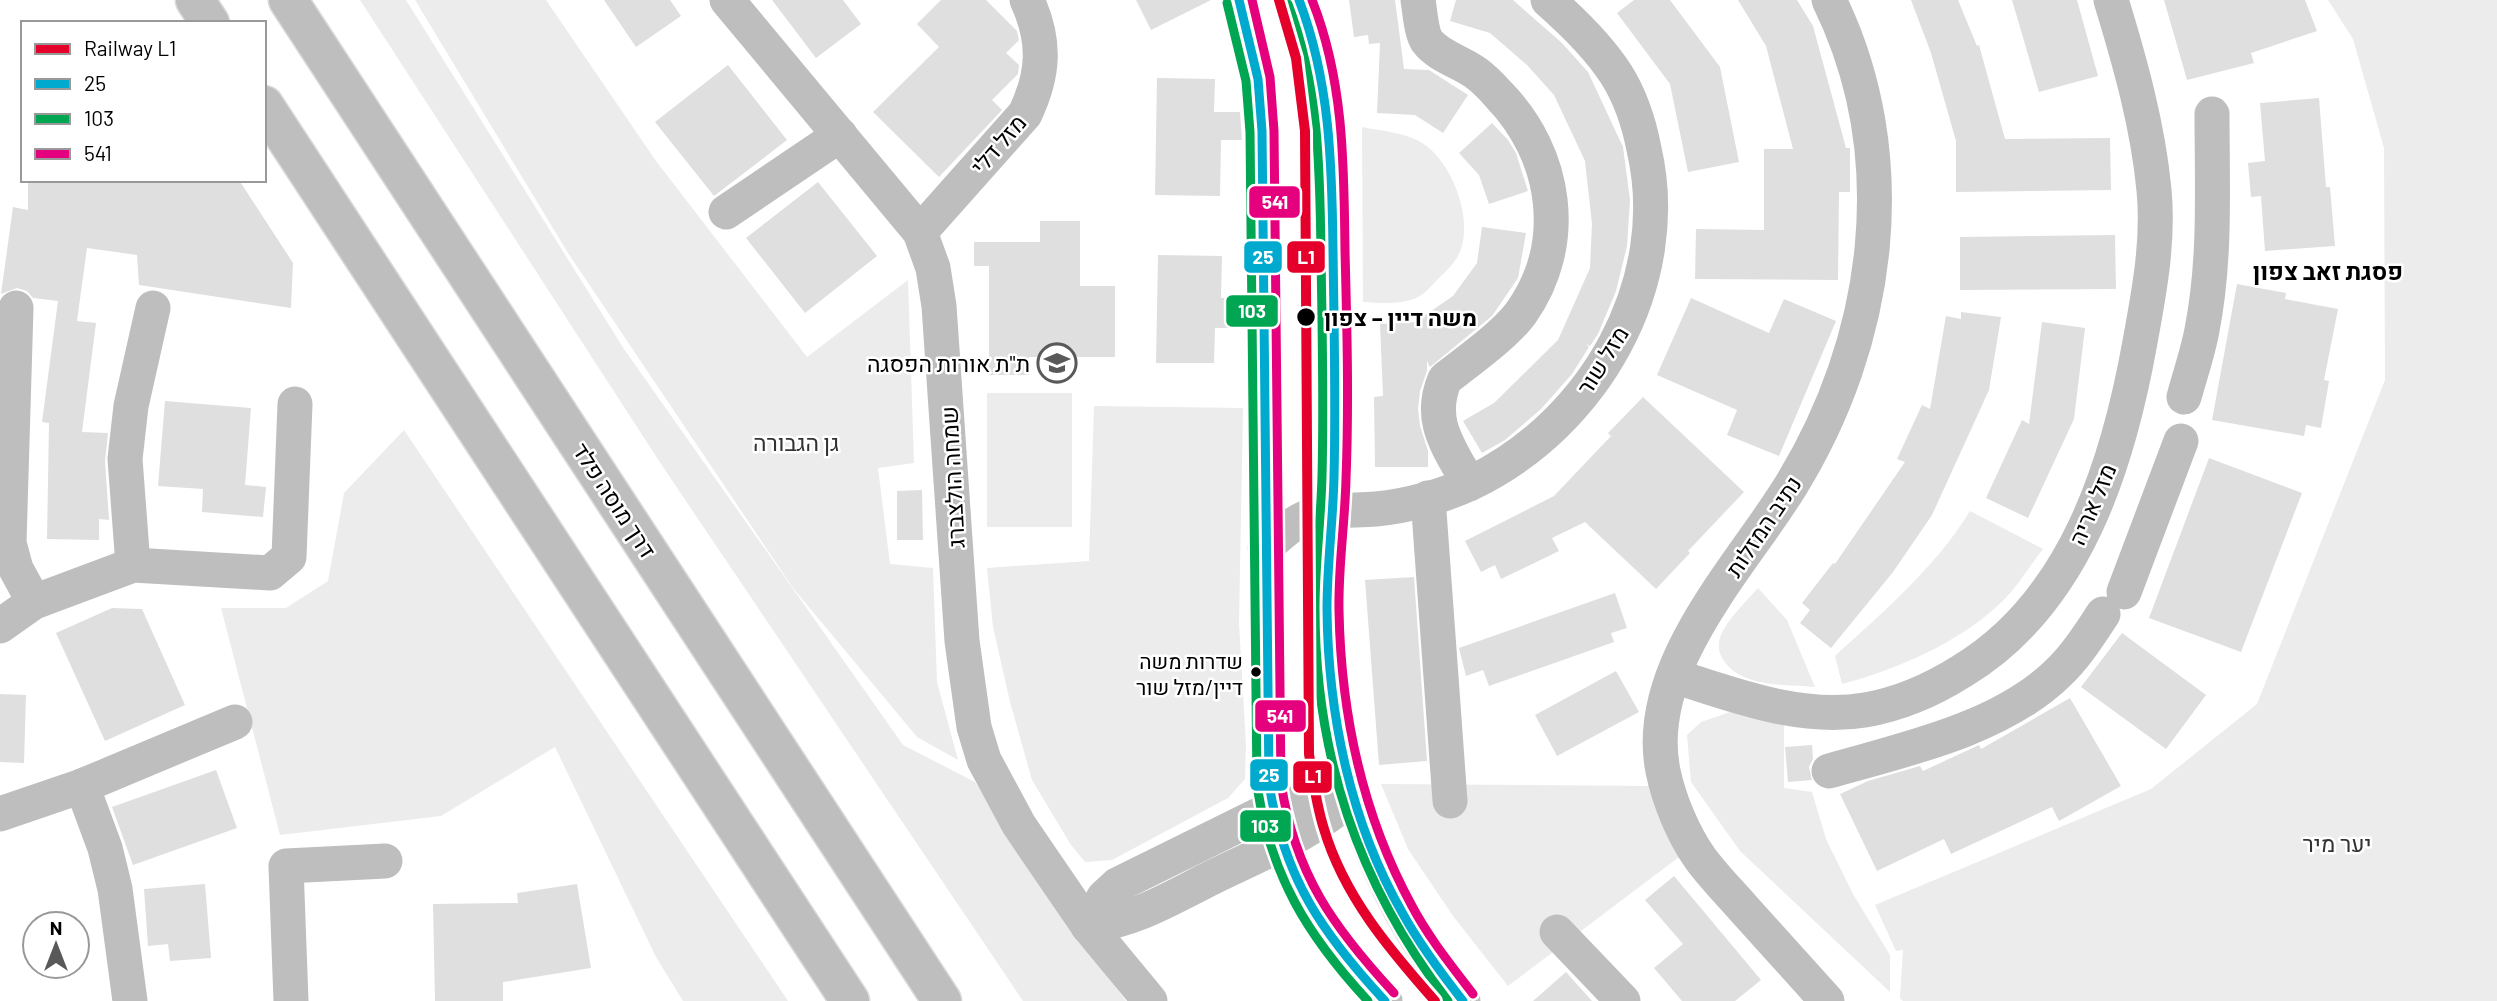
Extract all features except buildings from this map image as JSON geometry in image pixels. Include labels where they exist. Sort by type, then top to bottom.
[{"type":"highway","points":[[195,0],[209,21]]},
{"type":"highway","name":"דרך מוסה פלד","points":[[288,0],[942,1001]]},
{"type":"highway","points":[[266,108],[849,1001]]},
{"type":"street","name":"שמחה הולצברג","points":[[727,0],[920,232],[933,268],[939,306],[962,641],[974,727],[984,760],[1019,825],[1088,926],[1140,990]]},
{"type":"street","name":"מזל דלי","points":[[920,232],[1025,114],[1035,92],[1042,59],[1035,18],[1027,0]]},
{"type":"street","points":[[1240,0],[1258,79],[1262,131],[1265,548],[1271,809],[1280,844],[1319,923],[1336,948],[1385,1001]]},
{"type":"street","points":[[1299,0],[1317,51],[1329,131],[1333,281],[1332,510],[1327,610],[1335,717],[1352,796],[1368,843],[1410,926],[1463,1001]]},
{"type":"street","points":[[1418,0],[1426,40],[1438,51],[1476,73],[1499,94],[1519,118],[1537,150],[1548,181],[1551,208],[1551,234],[1545,267],[1535,291],[1519,316],[1445,379],[1438,393],[1437,410],[1441,432],[1469,484]]},
{"type":"street","name":"מזל שור","points":[[1265,548],[1293,525],[1308,517],[1332,510],[1378,509],[1429,498],[1469,484],[1494,471],[1566,414],[1599,373],[1621,334],[1638,298],[1646,265],[1651,216],[1650,173],[1632,106],[1617,75],[1574,22],[1548,0]]},
{"type":"street","name":"נתיב המזלות","points":[[1826,1001],[1706,865],[1685,830],[1663,773],[1659,744],[1662,714],[1674,676],[1708,608],[1789,488],[1821,434],[1844,375],[1861,317],[1874,225],[1874,155],[1868,118],[1850,51],[1829,0]]},
{"type":"street","name":"מזל אריה","points":[[1674,676],[1763,702],[1831,712],[1864,710],[1900,702],[1939,686],[1982,659],[2023,622],[2075,549],[2116,447],[2132,385],[2147,308],[2154,253],[2155,191],[2128,57],[2111,0]]},
{"type":"street","points":[[2184,397],[2202,330],[2210,253],[2212,114]]},
{"type":"street","points":[[726,212],[840,135]]},
{"type":"street","points":[[2154,253],[2210,253]]},
{"type":"street","points":[[16,308],[5,502],[12,556],[34,602]]},
{"type":"street","points":[[133,565],[125,459],[131,406],[153,308]]},
{"type":"street","points":[[0,626],[34,602],[133,565],[270,573],[289,557],[295,404]]},
{"type":"street","points":[[1829,771],[1927,743],[1976,725],[2019,702],[2056,675],[2079,651],[2114,603],[2154,513],[2181,440]]},
{"type":"street","points":[[2100,490],[2154,513]]},
{"type":"street","points":[[1429,498],[1450,801]]},
{"type":"street","points":[[1963,671],[1992,716]]},
{"type":"street","points":[[0,814],[82,786],[235,722]]},
{"type":"street","points":[[82,786],[105,848],[115,889],[130,1001]]},
{"type":"street","points":[[1088,926],[1104,897],[1117,885],[1271,809],[1315,798],[1352,796]]},
{"type":"street","points":[[1088,926],[1135,915],[1280,844],[1321,823],[1352,796]]},
{"type":"street","points":[[290,1001],[286,866],[385,861]]},
{"type":"street","points":[[1558,932],[1623,1001]]},
{"type":"green space","points":[[360,0],[406,0],[624,349],[903,745],[975,782],[1069,923],[1126,1001],[1023,1001],[663,467]]},
{"type":"green space","name":"גן הגבורה","points":[[415,0],[546,0],[656,161],[807,357],[908,280],[914,463],[878,468],[890,564],[933,568],[937,682],[958,760],[917,737],[793,588],[568,253]]},
{"type":"green space","name":"יער מיר","points":[[2328,0],[2497,0],[2497,1001],[1903,1001],[1900,998],[1903,950],[1896,951],[1875,905],[2151,789],[2257,704],[2385,380],[2384,148],[2353,39]]},
{"type":"green space","points":[[1362,127],[1412,138],[1431,150],[1451,176],[1462,209],[1463,242],[1458,256],[1425,293],[1403,302],[1363,302]]},
{"type":"green space","points":[[987,393],[1072,393],[1072,527],[987,527]]},
{"type":"green space","points":[[1094,406],[1243,408],[1239,623],[1246,745],[1245,779],[1228,798],[1112,860],[1085,862],[1071,845],[1032,780],[993,627],[987,568],[1089,561]]},
{"type":"green space","points":[[404,430],[788,1001],[683,1001],[656,957],[555,747],[441,816],[280,835],[221,608],[286,608],[328,581],[344,493]]},
{"type":"green space","points":[[1970,511],[2043,549],[2011,592],[1976,624],[1933,650],[1887,670],[1842,684],[1835,656],[1925,570]]},
{"type":"green space","points":[[1758,588],[1787,620],[1815,687],[1750,679],[1738,674],[1721,656],[1719,643],[1724,629]]},
{"type":"green space","points":[[1730,712],[1784,720],[1784,788],[1812,792],[1826,839],[1853,894],[1890,955],[1890,992],[1740,851],[1691,782],[1687,735],[1701,722]]},
{"type":"green space","points":[[1381,784],[1656,786],[1679,857],[1508,986],[1453,916],[1408,849]]},
{"type":"rail line","name":"L1","points":[[1279,0],[1296,58],[1305,131],[1309,754],[1324,829],[1343,877],[1370,921],[1435,1001]]},
{"type":"transit line","name":"25","points":[[1239,0],[1258,79],[1262,131],[1269,784],[1285,848],[1309,902],[1342,952],[1385,1001]]},
{"type":"transit line","name":"541","points":[[1252,0],[1270,77],[1274,131],[1281,783],[1296,845],[1320,897],[1335,922],[1394,993]]},
{"type":"transit line","name":"25","points":[[1299,0],[1317,61],[1330,154],[1335,420],[1327,609],[1328,648],[1338,727],[1356,805],[1385,879],[1416,937],[1463,1001]]},
{"type":"transit line","name":"541","points":[[1312,0],[1331,61],[1343,155],[1347,422],[1339,611],[1344,688],[1350,726],[1368,800],[1395,872],[1426,929],[1473,994]]},
{"type":"transit line","name":"103","points":[[1227,3],[1246,81],[1250,132],[1257,786],[1272,848],[1295,903],[1327,952],[1368,1001]]},
{"type":"transit line","name":"103","points":[[1288,4],[1306,65],[1318,159],[1323,420],[1315,608],[1317,663],[1323,715],[1333,767],[1366,864],[1416,957],[1448,1001]]},
{"type":"place","name":"משה דיין – צפון","points":[[1306,317]]},
{"type":"place","name":"ת\"ת אורות הפסגה","points":[[1057,363]]},
{"type":"place","name":"שדרות משה דיין/מזל שור","points":[[1256,672]]},
{"type":"district","name":"פסגת זאב צפון","points":[[2328,270]]}]
